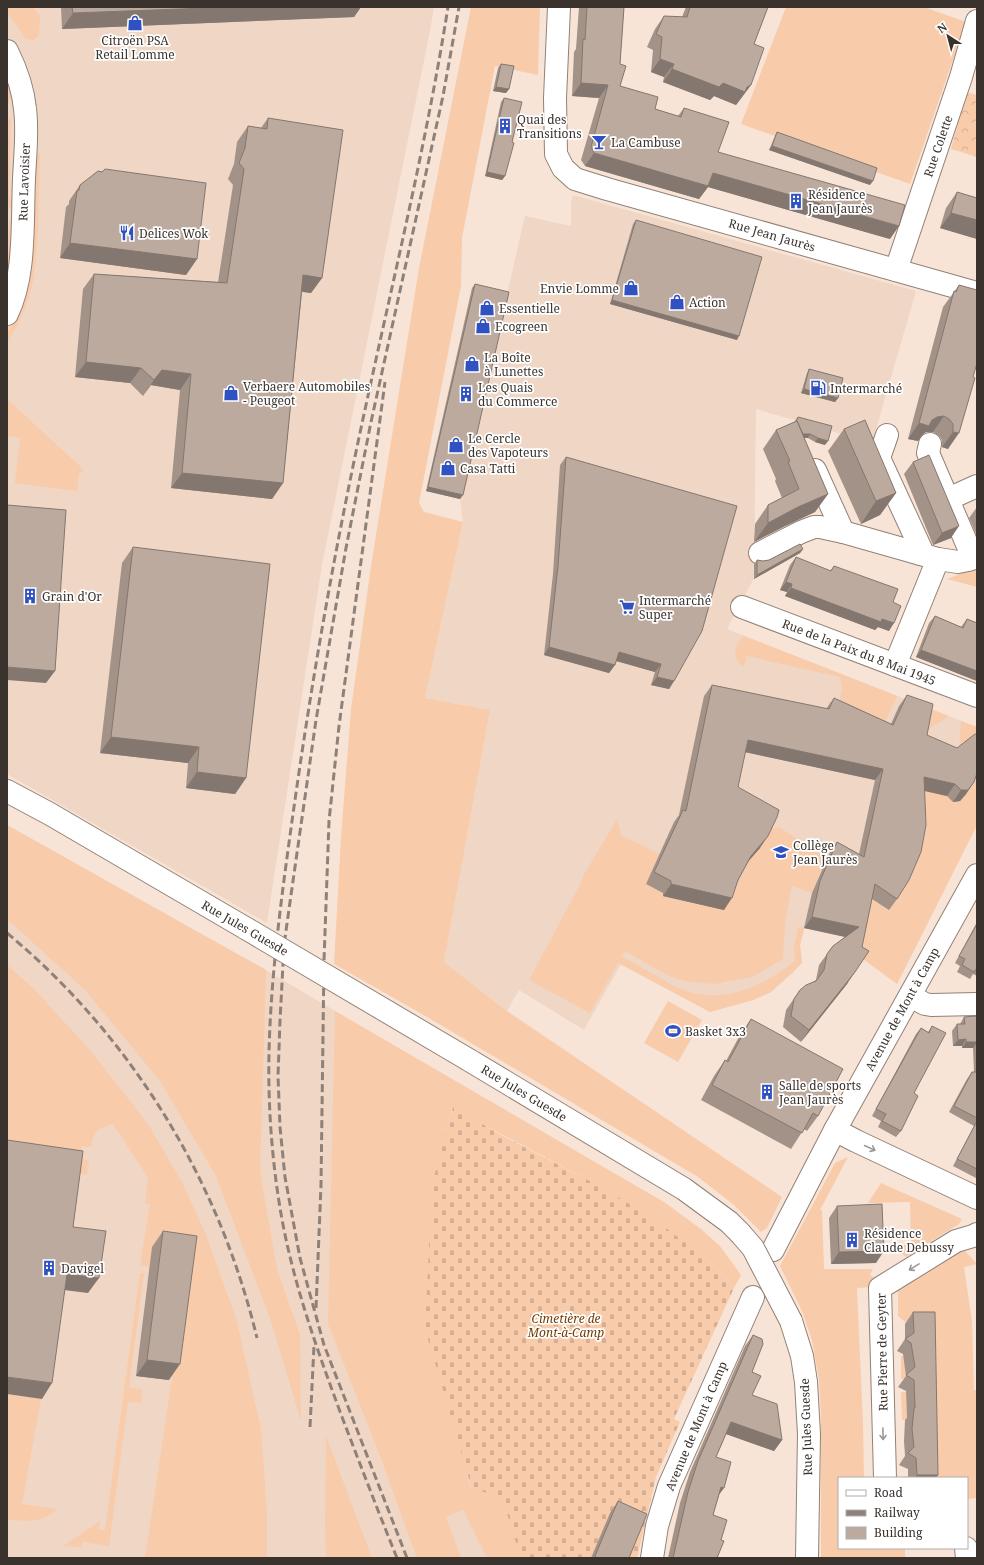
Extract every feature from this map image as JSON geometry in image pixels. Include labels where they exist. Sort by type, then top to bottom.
[{"type":"street","name":"Rue Jean Jaurès","points":[[559,7],[555,98],[556,145],[559,161],[568,174],[580,181],[977,293]]},
{"type":"street","name":"Rue Colette","points":[[896,270],[958,84],[977,21]]},
{"type":"street","name":"Rue Lavoisier","points":[[7,50],[17,74],[24,100],[26,132],[21,259],[14,296],[7,314]]},
{"type":"street","points":[[887,435],[879,458],[921,549],[929,557]]},
{"type":"street","points":[[760,553],[814,527],[826,527],[929,557],[958,562],[975,557],[928,453],[930,444]]},
{"type":"street","points":[[806,450],[843,532]]},
{"type":"street","points":[[948,499],[977,486]]},
{"type":"street","points":[[895,665],[929,557]]},
{"type":"street","name":"Rue de la Paix du 8 Mai 1945","points":[[742,607],[977,696]]},
{"type":"street","name":"Rue Jules Guesde","points":[[7,791],[156,876],[469,1060],[684,1189],[729,1222],[753,1248],[791,1321],[802,1356],[806,1382],[809,1434],[807,1558]]},
{"type":"street","name":"Avenue de Mont à Camp","points":[[773,1250],[835,1130],[977,875]]},
{"type":"street","points":[[910,996],[925,1004],[931,1005],[977,1004]]},
{"type":"street","points":[[835,1130],[977,1198]]},
{"type":"street","name":"Rue Pierre de Geyter","points":[[885,1477],[880,1288],[956,1241],[976,1238]]},
{"type":"street","name":"Avenue de Mont à Camp","points":[[652,1558],[657,1526],[669,1486],[752,1297]]},
{"type":"shaded area","points":[[7,7],[434,7],[322,565],[267,923],[7,774]]},
{"type":"shaded area","points":[[573,195],[916,291],[872,443],[756,409],[754,578],[727,629],[977,727],[977,825],[897,984],[858,940],[805,928],[800,945],[802,963],[793,973],[771,992],[753,1000],[710,1012],[621,964],[584,1030],[519,990],[507,1011],[444,962],[490,710],[425,698],[463,522],[460,499],[525,216],[571,226],[571,203]]},
{"type":"shaded area","points":[[7,825],[266,970],[445,1076],[523,1558],[7,1558]]},
{"type":"green space","points":[[7,7],[33,7],[40,16],[39,35],[33,40],[26,39],[7,12]]},
{"type":"green space","points":[[471,7],[540,7],[538,75],[495,66],[462,238],[461,286],[419,503],[424,512],[463,522],[425,698],[490,710],[444,962],[507,1011],[782,1197],[767,1228],[761,1232],[734,1205],[698,1177],[427,1017],[334,964],[341,837],[351,709],[371,566],[419,268]]},
{"type":"green space","points":[[786,7],[924,7],[966,22],[910,184],[741,124]]},
{"type":"green space","points":[[7,72],[14,94],[9,101],[9,104],[7,104]]},
{"type":"green space","points":[[966,92],[977,95],[977,157],[951,149]]},
{"type":"green space","points":[[11,119],[9,196],[15,203],[15,208],[10,209],[7,203],[7,120]]},
{"type":"green space","points":[[40,152],[38,233],[33,281],[23,313],[7,343],[7,334],[20,308],[34,158]]},
{"type":"green space","points":[[9,221],[14,221],[7,289]]},
{"type":"green space","points":[[7,399],[84,470],[79,474],[77,491],[15,483],[20,438],[7,436]]},
{"type":"green space","points":[[977,567],[977,587],[947,579]]},
{"type":"green space","points":[[744,636],[897,696],[881,731],[828,708],[828,701],[839,703],[842,689],[840,677],[747,656],[744,667],[737,660],[735,652],[738,644]]},
{"type":"green space","points":[[905,699],[949,716],[929,729],[921,748]]},
{"type":"green space","points":[[961,721],[977,727],[977,746],[959,751]]},
{"type":"green space","points":[[977,772],[977,825],[897,984],[856,954],[870,898],[889,910],[914,788],[948,796],[952,801],[957,802],[964,797]]},
{"type":"green space","points":[[617,819],[621,835],[660,854],[646,884],[663,893],[663,896],[743,867],[760,848],[769,829],[779,827],[820,854],[823,865],[812,893],[792,886],[785,923],[783,959],[752,977],[714,984],[684,981],[669,976],[625,951],[621,956],[681,989],[699,994],[728,994],[757,985],[783,970],[795,961],[794,947],[798,927],[804,928],[800,945],[802,963],[771,992],[753,1000],[710,1012],[618,963],[590,1013],[529,980],[583,879],[582,878]]},
{"type":"green space","points":[[7,825],[266,970],[260,1172],[277,1269],[300,1335],[301,1421],[271,1321],[216,1176],[160,1081],[85,990],[7,919]]},
{"type":"green space","points":[[7,965],[33,988],[90,1050],[148,1124],[183,1184],[206,1235],[236,1318],[261,1429],[267,1513],[267,1558],[145,1558],[191,1252],[152,1247],[150,1266],[140,1266],[150,1204],[145,1203],[148,1177],[113,1124],[103,1127],[97,1131],[93,1137],[91,1147],[82,1146],[81,1159],[89,1160],[87,1175],[7,1157]]},
{"type":"green space","name":"Basket 3x3","points":[[668,1001],[702,1020],[678,1062],[644,1043]]},
{"type":"green space","points":[[335,1011],[664,1202],[701,1229],[720,1246],[741,1275],[734,1288],[711,1262],[650,1216],[594,1183],[452,1108],[446,1132],[431,1333],[471,1490],[502,1497],[515,1540],[523,1558],[487,1558],[463,1510],[446,1517],[461,1558],[417,1558],[379,1453],[328,1324]]},
{"type":"green space","name":"Cimetière de Mont-à-Camp","points":[[453,1107],[503,1136],[594,1183],[650,1216],[711,1262],[734,1288],[674,1419],[680,1422],[656,1477],[637,1558],[523,1558],[515,1540],[502,1497],[472,1489],[425,1329],[432,1184]]},
{"type":"green space","points":[[848,1157],[820,1210],[822,1210],[824,1269],[873,1269],[870,1275],[878,1280],[872,1287],[857,1288],[864,1477],[838,1477],[838,1549],[905,1549],[905,1558],[821,1558],[821,1413],[819,1380],[812,1340],[802,1311],[780,1266],[835,1163]]},
{"type":"green space","points":[[881,1183],[962,1219],[959,1224],[906,1257],[901,1253],[903,1245],[911,1244],[910,1202],[868,1203]]},
{"type":"green space","points":[[959,1251],[965,1251],[977,1264],[964,1267],[972,1321],[974,1390],[977,1390],[977,1501],[976,1498],[968,1499],[968,1477],[933,1477],[930,1321],[905,1322],[898,1316],[898,1290]]},
{"type":"green space","points":[[140,1273],[144,1273],[129,1387],[142,1390],[141,1403],[128,1402],[109,1546],[83,1542],[82,1547],[63,1546],[101,1520],[98,1529],[105,1530]]},
{"type":"green space","points":[[901,1356],[906,1356],[906,1379],[901,1379]]},
{"type":"green space","points":[[901,1392],[906,1392],[907,1420],[902,1420]]},
{"type":"green space","points":[[7,1394],[41,1399],[22,1504],[58,1509],[52,1514],[40,1519],[22,1521],[7,1519]]},
{"type":"green space","points":[[326,1436],[372,1558],[326,1558]]},
{"type":"building","points":[[72,7],[233,7],[73,13]]},
{"type":"building","points":[[587,7],[624,7],[620,64],[626,66],[620,86],[658,97],[655,109],[681,117],[684,108],[729,122],[718,152],[905,205],[899,226],[713,173],[708,186],[594,153],[591,147],[608,85],[581,83],[583,39],[585,40]]},
{"type":"building","points":[[690,7],[768,7],[754,44],[764,48],[751,85],[747,87],[745,92],[723,83],[719,87],[672,69],[674,64],[660,59],[662,37],[656,34],[664,16],[687,17]]},
{"type":"building","points":[[501,64],[514,66],[509,89],[496,87]]},
{"type":"building","name":"Quai des Transitions","points":[[504,98],[522,102],[512,142],[514,143],[505,176],[487,172]]},
{"type":"building","points":[[268,118],[343,130],[322,278],[303,275],[283,483],[182,473],[191,374],[162,370],[154,380],[141,368],[86,362],[94,274],[227,283],[244,169],[239,163],[245,148],[248,126],[267,129]]},
{"type":"building","points":[[777,132],[877,168],[873,181],[772,146]]},
{"type":"building","name":"Delices Wok","points":[[105,169],[206,183],[197,259],[70,243],[77,191],[79,190],[80,185],[98,171],[102,172]]},
{"type":"building","points":[[957,192],[977,198],[977,220],[951,213]]},
{"type":"building","points":[[636,220],[762,257],[739,336],[612,300]]},
{"type":"building","name":"Les Quais du Commerce","points":[[475,284],[509,292],[463,495],[428,487]]},
{"type":"building","points":[[959,285],[977,290],[977,363],[973,377],[975,378],[959,433],[953,432],[953,424],[944,416],[937,417],[932,420],[929,426],[919,423],[954,291],[956,292]]},
{"type":"building","points":[[809,369],[843,378],[838,398],[804,389]]},
{"type":"building","points":[[798,417],[832,426],[828,441],[810,434],[803,434],[797,421],[796,422]]},
{"type":"building","points":[[865,420],[896,493],[876,501],[844,429]]},
{"type":"building","points":[[797,421],[828,494],[798,507],[768,523],[768,505],[799,489],[788,462],[790,461],[776,430]]},
{"type":"building","points":[[929,455],[959,526],[942,533],[913,462]]},
{"type":"building","name":"Intermarché Super","points":[[566,457],[737,506],[702,631],[674,681],[657,677],[661,664],[619,652],[615,665],[549,647],[558,566]]},
{"type":"building","name":"Grain d'Or","points":[[7,505],[66,510],[55,671],[7,667]]},
{"type":"building","points":[[800,544],[803,549],[757,575],[757,560],[769,560]]},
{"type":"building","points":[[133,547],[270,564],[246,778],[197,772],[199,747],[111,737]]},
{"type":"building","points":[[796,557],[831,571],[834,566],[898,589],[893,602],[901,606],[894,623],[882,619],[881,622],[791,588],[792,584],[786,582]]},
{"type":"building","points":[[935,616],[963,628],[967,619],[977,623],[977,671],[921,650]]},
{"type":"building","name":"Collège Jean Jaurès","points":[[712,685],[829,709],[834,698],[893,725],[907,695],[933,704],[927,735],[957,748],[977,734],[977,773],[974,782],[968,790],[961,790],[955,784],[924,777],[926,825],[921,852],[909,880],[897,899],[875,884],[862,947],[869,951],[855,972],[809,1030],[791,1016],[794,999],[800,990],[806,985],[816,981],[819,977],[824,970],[827,954],[833,946],[859,927],[812,917],[820,881],[837,842],[864,857],[883,769],[748,740],[738,787],[779,810],[768,836],[751,856],[738,880],[732,898],[671,884],[671,881],[654,872],[683,810],[686,811]]},
{"type":"building","points":[[977,924],[977,968],[974,972],[962,965],[965,959],[959,956]]},
{"type":"building","points":[[977,1016],[977,1042],[966,1042],[966,1039],[958,1040],[957,1024],[965,1024],[964,1017]]},
{"type":"building","name":"Salle de sports Jean Jaurès","points":[[751,1019],[843,1069],[818,1116],[813,1113],[802,1133],[712,1085],[725,1060],[728,1062]]},
{"type":"building","points":[[932,1026],[946,1033],[914,1093],[918,1096],[901,1131],[882,1121],[886,1114],[876,1109],[921,1028],[929,1033]]},
{"type":"building","points":[[972,1072],[977,1072],[977,1118],[954,1106]]},
{"type":"building","points":[[977,1121],[977,1169],[957,1159]]},
{"type":"building","name":"Davigel","points":[[7,1140],[83,1151],[73,1227],[106,1231],[99,1278],[67,1274],[52,1383],[7,1377]]},
{"type":"building","name":"Résidence Claude Debussy","points":[[882,1204],[884,1251],[839,1252],[837,1206]]},
{"type":"building","points":[[163,1231],[197,1236],[180,1364],[147,1360]]},
{"type":"building","points":[[913,1312],[935,1312],[938,1475],[917,1475],[916,1458],[908,1453],[914,1447],[912,1429],[915,1408],[914,1380],[906,1375],[915,1367],[911,1343],[905,1339],[914,1333]]},
{"type":"building","points":[[753,1335],[762,1339],[763,1344],[752,1372],[761,1376],[752,1395],[777,1404],[782,1440],[731,1422],[716,1457],[731,1462],[724,1488],[721,1487],[713,1515],[727,1520],[721,1540],[724,1541],[717,1558],[673,1558],[688,1492],[698,1461]]},
{"type":"building","points":[[618,1501],[647,1514],[629,1558],[597,1558],[595,1556]]},
{"type":"railway","points":[[397,1558],[322,1362],[296,1280],[278,1195],[272,1141],[269,1088],[269,1052],[272,992],[281,903],[299,771],[319,644],[334,560],[363,417],[427,125],[448,7]]},
{"type":"railway","points":[[407,1558],[324,1345],[300,1258],[285,1177],[280,1127],[278,1076],[284,945],[316,720],[346,548],[371,422],[443,96],[459,7]]},
{"type":"railway","points":[[316,1308],[321,1185],[324,961],[329,821],[339,726],[385,382]]},
{"type":"railway","points":[[7,933],[52,974],[93,1018],[131,1065],[165,1115],[194,1168],[219,1223],[240,1280],[257,1338]]},
{"type":"railway","points":[[310,1427],[314,1346]]},
{"type":"place","name":"Citroën PSA Retail Lomme","points":[[135,23]]},
{"type":"place","name":"Quai des Transitions","points":[[505,126]]},
{"type":"place","name":"La Cambuse","points":[[599,142]]},
{"type":"place","name":"Résidence Jean Jaurès","points":[[796,201]]},
{"type":"place","name":"Delices Wok","points":[[127,233]]},
{"type":"place","name":"Envie Lomme","points":[[631,288]]},
{"type":"place","name":"Action","points":[[677,302]]},
{"type":"place","name":"Essentielle","points":[[487,308]]},
{"type":"place","name":"Ecogreen","points":[[483,326]]},
{"type":"place","name":"La Boîte à Lunettes","points":[[472,364]]},
{"type":"place","name":"Intermarché","points":[[818,388]]},
{"type":"place","name":"Verbaere Automobiles - Peugeot","points":[[231,393]]},
{"type":"place","name":"Les Quais du Commerce","points":[[466,394]]},
{"type":"place","name":"Le Cercle des Vapoteurs","points":[[456,445]]},
{"type":"place","name":"Casa Tatti","points":[[448,468]]},
{"type":"place","name":"Grain d'Or","points":[[30,596]]},
{"type":"place","name":"Intermarché Super","points":[[627,607]]},
{"type":"place","name":"Collège Jean Jaurès","points":[[781,852]]},
{"type":"place","name":"Basket 3x3","points":[[673,1031]]},
{"type":"place","name":"Salle de sports Jean Jaurès","points":[[767,1092]]},
{"type":"place","name":"Résidence Claude Debussy","points":[[852,1240]]},
{"type":"place","name":"Davigel","points":[[49,1268]]}]
